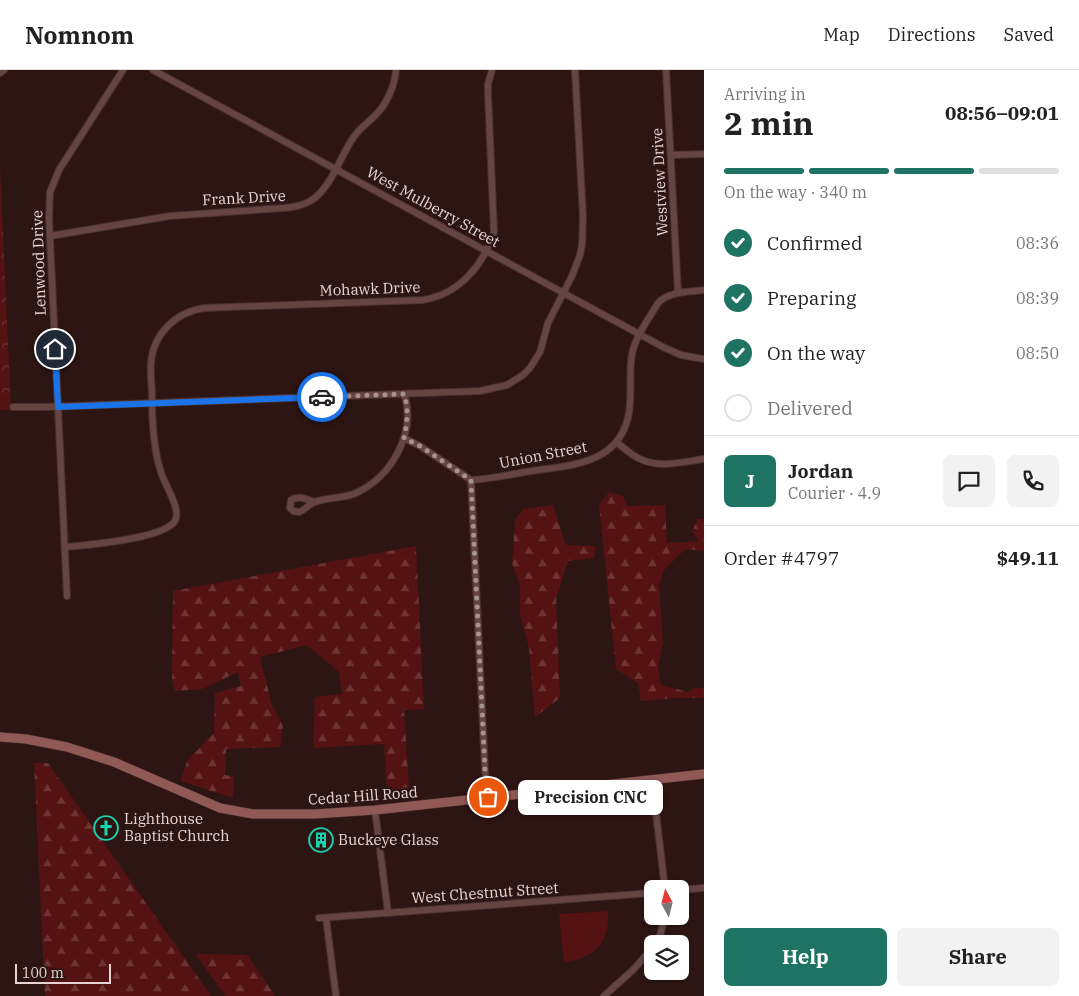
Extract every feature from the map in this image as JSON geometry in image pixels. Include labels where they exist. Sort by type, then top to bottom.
[{"type":"main road","name":"Cedar Hill Road","points":[[0,737],[67,746],[114,762],[229,811],[253,814],[315,814],[375,810],[704,774]]},
{"type":"street","points":[[0,73],[4,70]]},
{"type":"street","name":"Lenwood Drive","points":[[67,596],[50,236],[50,192],[64,161],[123,70]]},
{"type":"street","name":"West Mulberry Street","points":[[153,70],[640,335],[681,355],[704,359]]},
{"type":"street","name":"Frank Drive","points":[[50,236],[170,216],[294,207],[316,197],[326,186],[356,134],[385,103],[392,87],[396,70]]},
{"type":"street","name":"Mohawk Drive","points":[[66,547],[108,543],[137,537],[166,528],[174,523],[177,513],[156,455],[150,365],[154,347],[163,330],[170,323],[187,312],[204,308],[410,301],[432,298],[450,292],[465,281],[474,271],[486,251],[494,232],[495,223],[488,93],[488,84],[492,70]]},
{"type":"street","points":[[13,407],[58,407],[489,390],[516,380],[523,375],[540,352],[548,323],[577,264],[582,245],[582,174],[575,70]]},
{"type":"street","name":"Westview Drive","points":[[666,70],[678,293]]},
{"type":"street","points":[[671,155],[704,154]]},
{"type":"street","name":"Union Street","points":[[471,480],[582,463],[607,451],[616,442],[628,420],[632,354],[640,335],[662,299],[678,293],[704,290]]},
{"type":"street","points":[[314,502],[341,498],[355,493],[371,485],[390,465],[404,438],[407,423],[408,407],[404,394]]},
{"type":"street","points":[[404,438],[420,446],[471,480],[485,770],[488,797]]},
{"type":"street","points":[[616,442],[639,458],[656,464],[704,459]]},
{"type":"street","points":[[652,780],[664,880]]},
{"type":"street","points":[[375,810],[388,913]]},
{"type":"street","points":[[689,889],[704,888]]},
{"type":"street","name":"West Chestnut Street","points":[[336,996],[322,918],[644,894]]},
{"type":"street","points":[[604,996],[644,957]]},
{"type":"green space","points":[[0,165],[11,410],[0,410]]},
{"type":"green space","points":[[609,492],[623,496],[627,506],[665,505],[667,543],[699,541],[692,531],[698,519],[704,519],[704,551],[685,549],[664,570],[659,585],[663,643],[658,666],[661,685],[688,692],[695,688],[704,688],[704,698],[641,701],[638,683],[616,669],[599,505]]},
{"type":"green space","points":[[553,505],[566,545],[595,546],[594,558],[568,561],[556,599],[560,698],[535,717],[529,648],[520,614],[520,585],[512,563],[515,521],[523,509]]},
{"type":"green space","points":[[416,546],[424,709],[404,710],[409,788],[387,790],[384,744],[313,748],[315,697],[342,694],[339,672],[307,645],[260,657],[272,705],[283,726],[280,747],[226,749],[225,775],[234,776],[233,798],[181,781],[187,761],[214,733],[215,693],[241,686],[238,672],[202,689],[175,691],[172,680],[173,591]]},
{"type":"green space","points":[[34,763],[48,763],[211,996],[45,996]]},
{"type":"green space","points":[[608,911],[606,931],[598,947],[584,957],[564,962],[559,914]]},
{"type":"green space","points":[[196,954],[247,955],[275,996],[225,996]]},
{"type":"way so far","points":[[322,397],[404,394],[408,407],[404,438],[430,452],[471,480],[476,551],[485,770],[488,797]]},
{"type":"place","name":"Precision CNC","points":[[488,797]]},
{"type":"place","name":"Lighthouse Baptist Church","points":[[106,828]]},
{"type":"place","name":"Buckeye Glass","points":[[321,840]]},
{"type":"route","points":[[55,349],[58,407],[322,397]]}]
